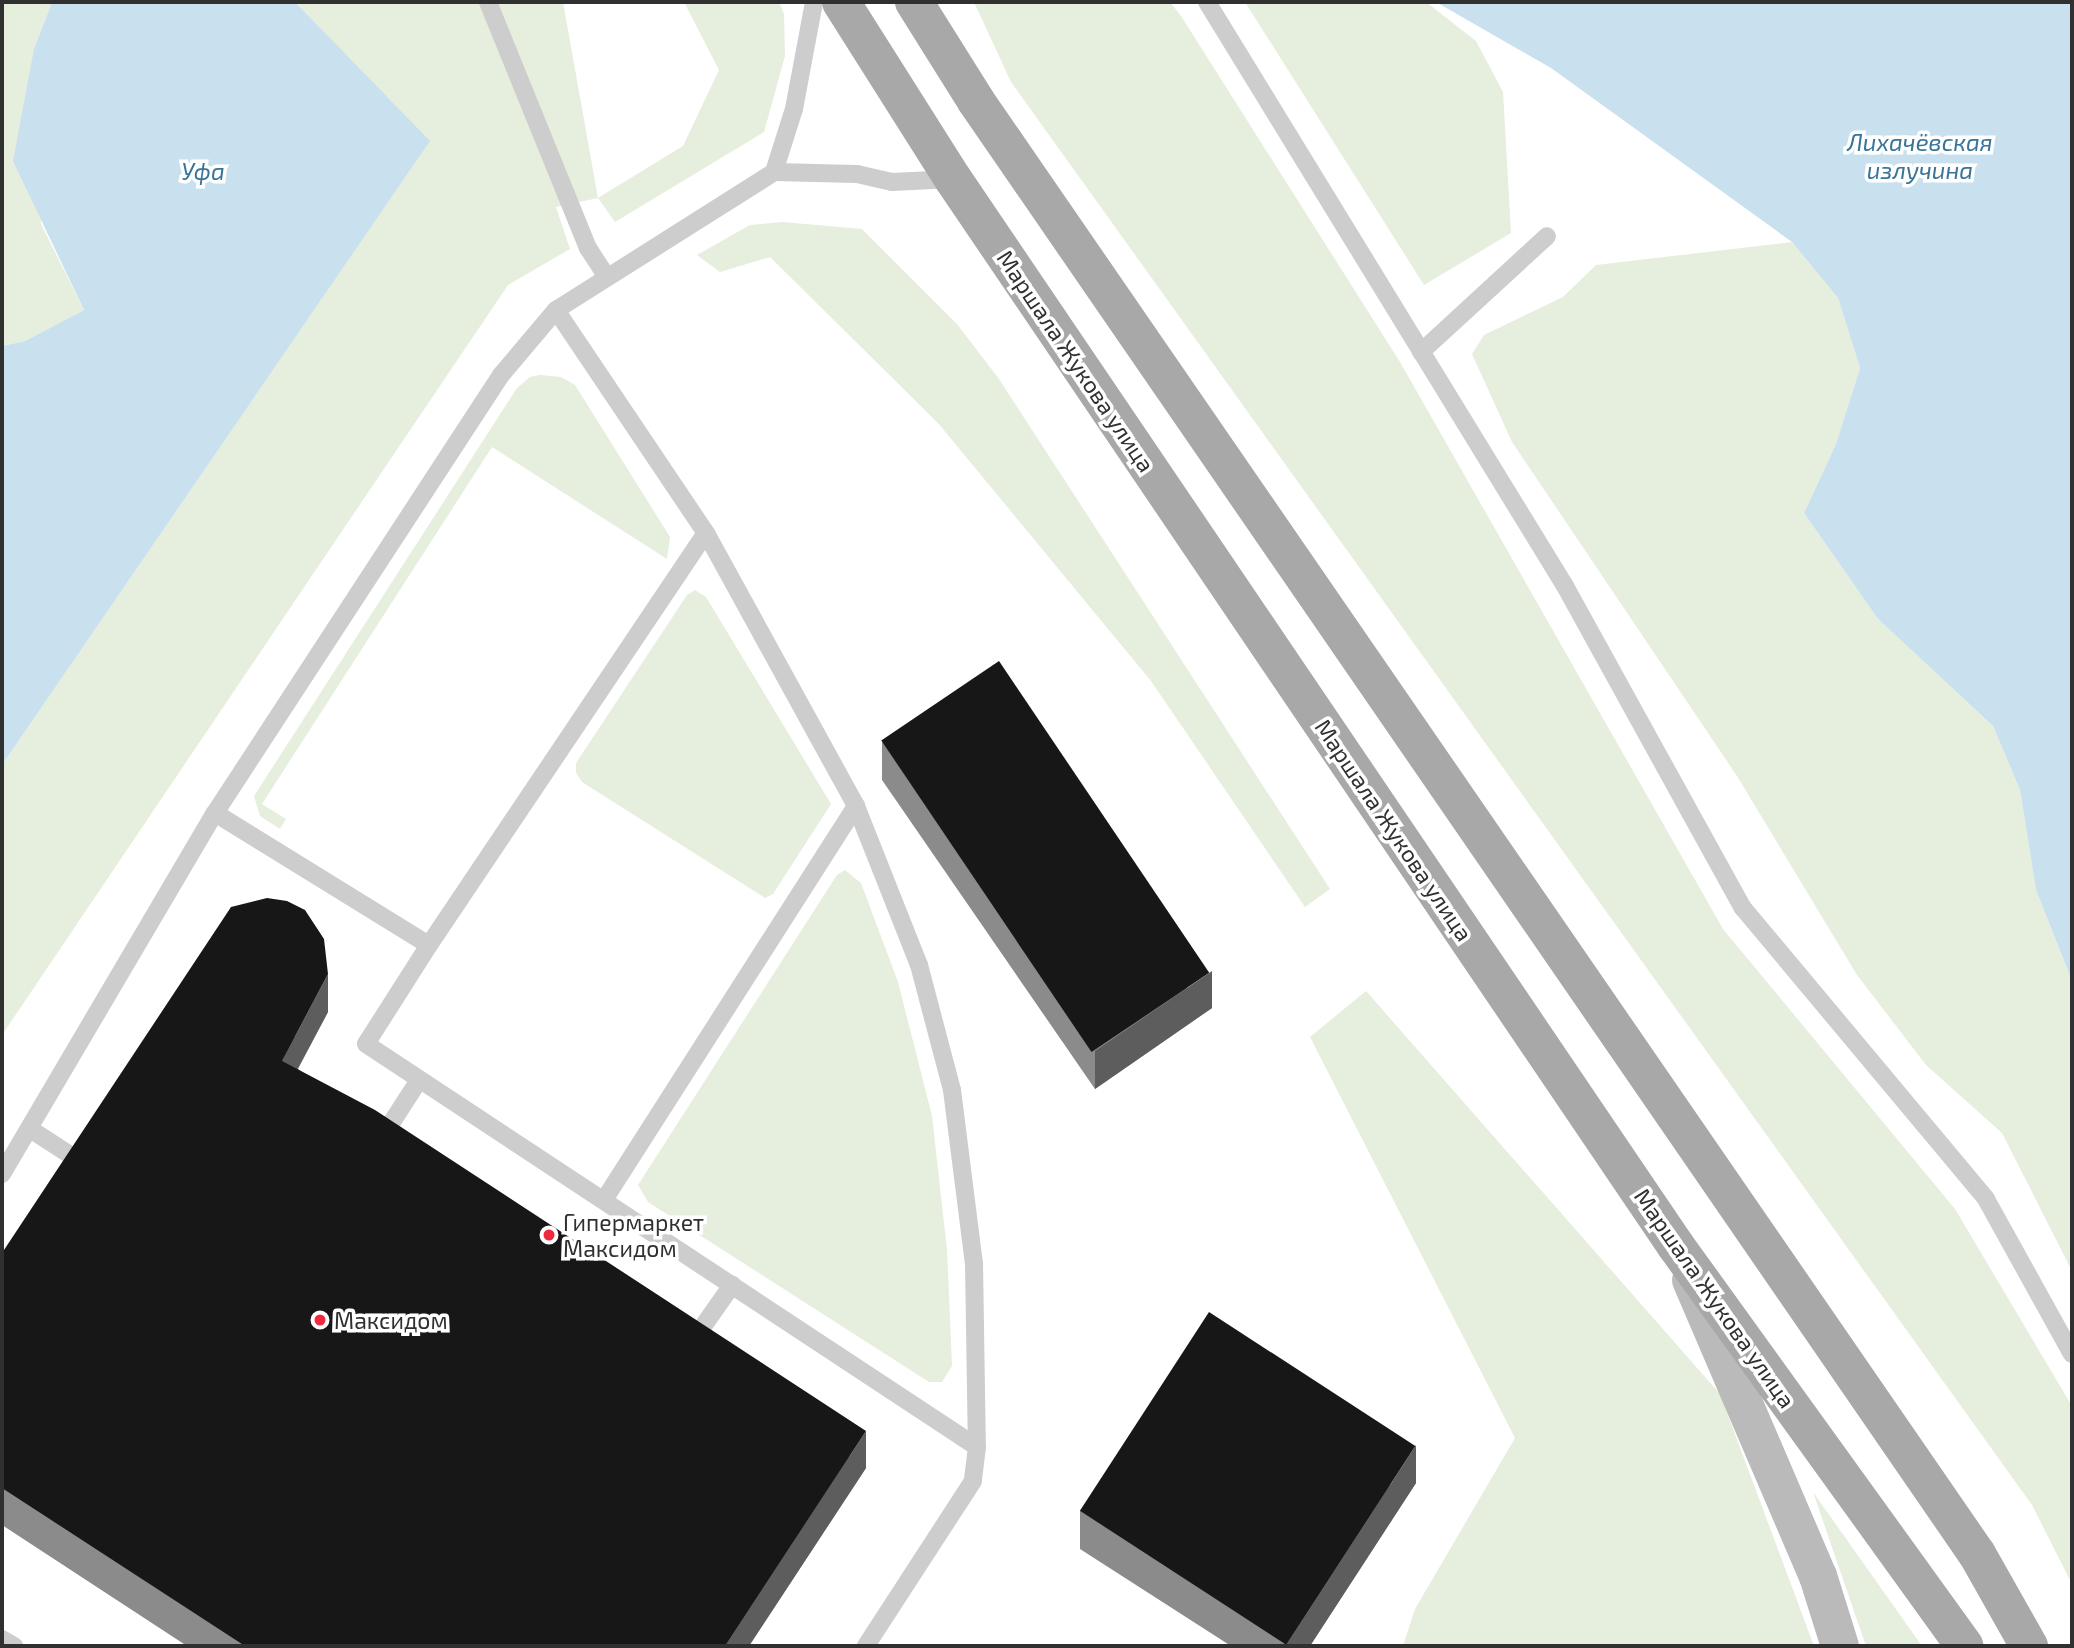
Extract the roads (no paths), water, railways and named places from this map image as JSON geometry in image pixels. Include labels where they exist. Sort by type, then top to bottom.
[{"type":"main road","name":"Маршала Жукова улица","points":[[841,2],[953,178],[1676,1246],[1965,1646]]},
{"type":"main road","points":[[914,2],[984,112],[1977,1554],[2029,1646]]},
{"type":"main road","points":[[1676,1246],[1818,1576],[1840,1646]]},
{"type":"lane","points":[[488,2],[588,247],[606,276]]},
{"type":"lane","points":[[774,172],[794,109],[814,2]]},
{"type":"lane","points":[[1207,2],[1565,586],[1743,908],[1986,1199],[2072,1354]]},
{"type":"lane","points":[[2,1174],[215,813],[501,375],[556,310],[774,172],[857,174],[892,181],[953,178]]},
{"type":"lane","points":[[1421,352],[1547,236]]},
{"type":"lane","points":[[556,310],[706,533],[856,806],[919,965],[952,1090],[974,1264],[977,1447],[973,1481],[866,1646]]},
{"type":"lane","points":[[706,533],[366,1044],[977,1447]]},
{"type":"lane","points":[[604,1200],[856,806]]},
{"type":"lane","points":[[215,813],[429,946]]},
{"type":"lane","points":[[375,1148],[419,1080]]},
{"type":"lane","points":[[30,1129],[84,1164]]},
{"type":"lane","points":[[686,1350],[732,1285]]},
{"type":"lane","points":[[2,1639],[14,1646]]},
{"type":"water","name":"Уфа","points":[[52,2],[295,2],[430,141],[2,765],[2,346],[25,341],[84,310],[13,161],[34,49]]},
{"type":"water","name":"Лихачёвская излучина","points":[[1436,2],[2072,2],[2072,981],[2036,890],[2020,790],[1993,726],[1878,619],[1804,513],[1836,444],[1860,368],[1838,298],[1792,242],[1551,68]]},
{"type":"place","name":"Гипермаркет Максидом","points":[[549,1235]]},
{"type":"place","name":"Максидом","points":[[320,1320]]}]
